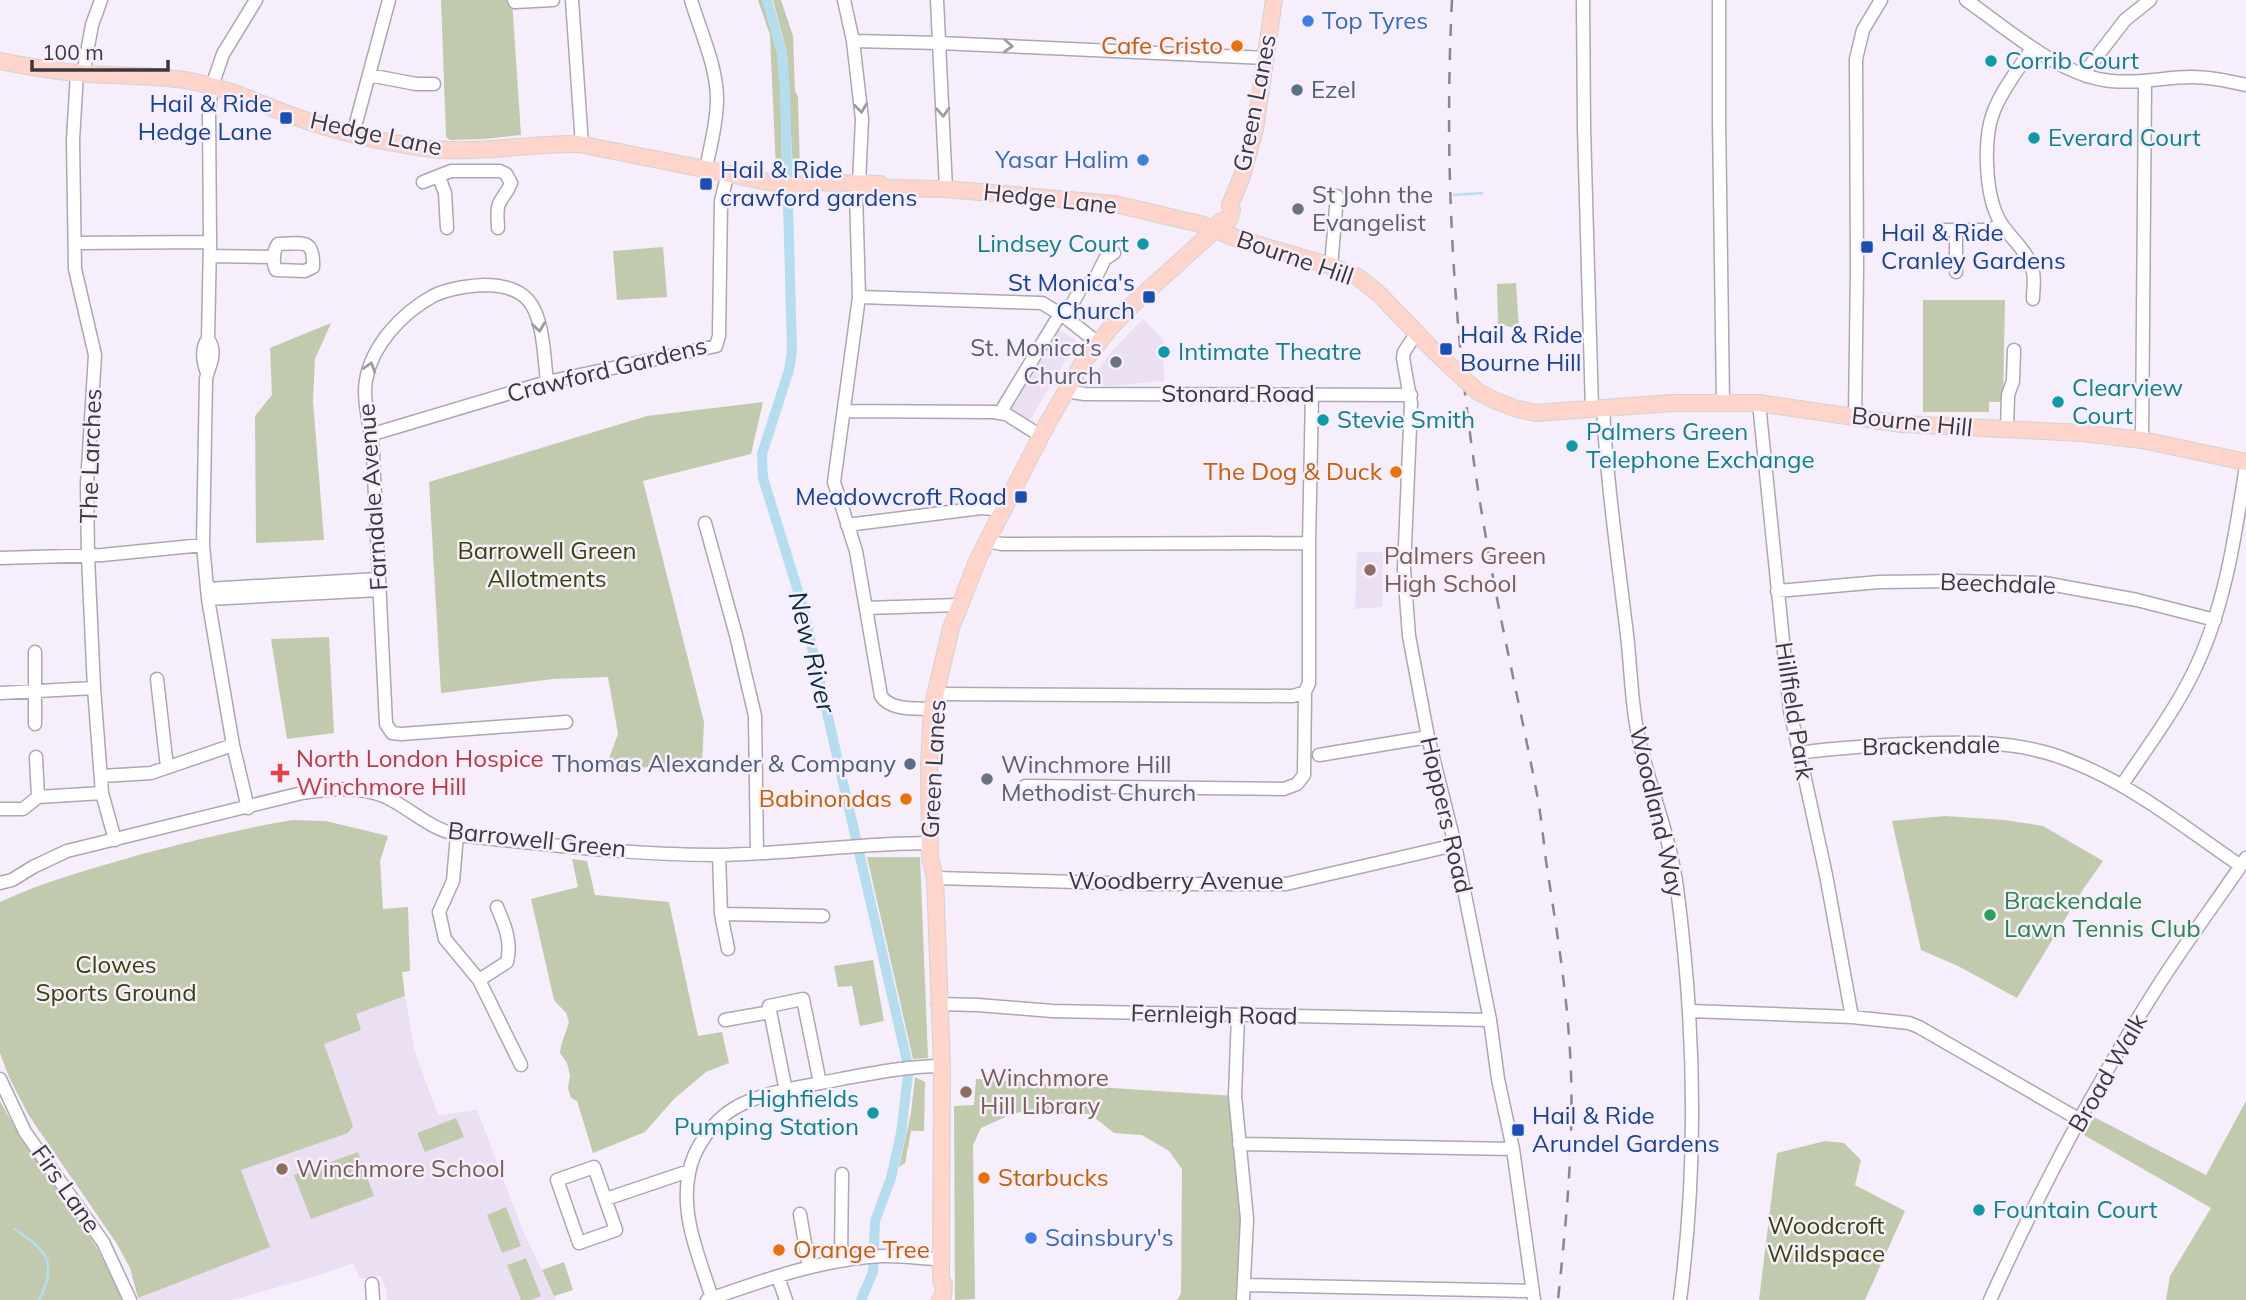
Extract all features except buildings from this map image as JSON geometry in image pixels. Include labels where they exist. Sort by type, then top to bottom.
[{"type":"main road","name":"Green Lanes","points":[[940,1300],[937,1297],[937,1284],[941,1280],[942,1259],[942,1066],[935,878],[930,857],[929,765],[934,702],[950,628],[1001,512],[1065,391],[1098,343],[1151,287],[1217,225],[1223,207],[1230,205],[1251,147],[1274,0]]},
{"type":"main road","name":"Hedge Lane","points":[[0,61],[80,74],[157,77],[212,86],[299,118],[353,134],[424,148],[466,151],[559,144],[582,145],[797,186],[808,192],[858,187],[877,191],[883,188],[946,189],[1115,204],[1217,225]]},
{"type":"main road","name":"Bourne Hill","points":[[1217,225],[1236,238],[1358,276],[1478,392],[1514,408],[1536,413],[1672,403],[1759,403],[1902,424],[2082,433],[2142,440],[2246,464]]},
{"type":"street","name":"The Larches","points":[[101,0],[80,74],[73,140],[75,269],[95,355],[88,484],[88,556],[102,793],[115,840]]},
{"type":"street","points":[[248,808],[233,746],[208,594],[203,545],[207,373],[203,364],[204,344],[208,339],[209,110],[212,86],[223,54],[256,0]]},
{"type":"street","points":[[353,134],[388,0]]},
{"type":"street","points":[[514,0],[553,0]]},
{"type":"street","points":[[572,0],[582,145]]},
{"type":"street","points":[[691,0],[711,63],[717,94],[715,125],[706,168]]},
{"type":"street","points":[[844,0],[862,119],[858,187],[859,297],[834,482],[856,551],[884,700],[898,706],[934,702],[1293,696],[1306,692]]},
{"type":"street","points":[[937,0],[946,189]]},
{"type":"street","name":"Woodland Way","points":[[1583,0],[1584,128],[1597,409],[1638,735],[1670,850],[1677,886],[1690,1011],[1694,1078],[1692,1144],[1685,1268],[1680,1300]]},
{"type":"street","points":[[1719,0],[1718,119],[1723,402]]},
{"type":"street","points":[[1855,418],[1856,59],[1863,30],[1881,0]]},
{"type":"street","points":[[1966,0],[2032,48],[2086,76],[2110,81],[2144,82],[2193,77],[2246,85]]},
{"type":"street","points":[[2086,76],[2088,68],[2125,20],[2150,0]]},
{"type":"street","points":[[852,41],[1266,58]]},
{"type":"street","points":[[2032,48],[2001,95],[1992,114],[1987,162],[1993,208],[2001,223],[2025,253],[2033,271],[2034,299]]},
{"type":"street","points":[[369,75],[416,84],[435,84]]},
{"type":"street","points":[[2142,440],[2144,82]]},
{"type":"street","points":[[466,151],[466,170]]},
{"type":"street","points":[[423,183],[451,171],[500,171],[506,174],[511,183],[497,207],[498,229]]},
{"type":"street","name":"Crawford Gardens","points":[[373,434],[547,382],[716,346],[719,336],[721,201],[728,173]]},
{"type":"street","points":[[439,177],[445,193],[447,228]]},
{"type":"street","points":[[1331,266],[1337,197]]},
{"type":"street","points":[[1942,230],[1991,230],[2001,223]]},
{"type":"street","points":[[1956,231],[1956,272]]},
{"type":"street","points":[[75,243],[210,242]]},
{"type":"street","points":[[1000,413],[1081,288],[1094,281],[1104,259],[1114,253]]},
{"type":"street","points":[[210,256],[274,257]]},
{"type":"street","name":"Farndale Avenue","points":[[547,382],[538,317],[528,300],[514,290],[496,285],[452,289],[433,296],[411,312],[380,343],[370,363],[365,385],[373,434],[386,724],[392,733],[401,734],[566,722]]},
{"type":"street","points":[[859,297],[1042,303],[1098,343]]},
{"type":"street","name":"Hoppers Road","points":[[1418,332],[1404,352],[1403,358],[1410,395],[1405,607],[1428,737],[1455,845],[1490,1020],[1498,1079],[1513,1149],[1533,1295]]},
{"type":"street","points":[[2007,430],[2014,351]]},
{"type":"street","name":"Stonard Road","points":[[1065,391],[1085,394],[1410,395]]},
{"type":"street","points":[[1025,786],[1286,789],[1299,783],[1304,775],[1306,692],[1309,683],[1308,543],[1317,394]]},
{"type":"street","name":"Hillfield Park","points":[[1759,403],[1788,698],[1826,875],[1852,1017]]},
{"type":"street","points":[[845,411],[1000,413],[1015,419],[1041,436]]},
{"type":"street","points":[[2122,785],[2193,673],[2215,620],[2233,548],[2246,464]]},
{"type":"street","points":[[847,525],[981,508],[1001,512]]},
{"type":"street","points":[[705,523],[755,716],[757,853]]},
{"type":"street","points":[[987,541],[1002,544],[1308,543]]},
{"type":"street","points":[[0,558],[88,556],[203,545]]},
{"type":"street","name":"Beechdale","points":[[1777,591],[1879,582],[2043,583],[2137,600],[2215,620]]},
{"type":"street","points":[[208,594],[379,584]]},
{"type":"street","points":[[866,608],[958,605]]},
{"type":"street","points":[[35,652],[35,724]]},
{"type":"street","points":[[157,679],[167,767]]},
{"type":"street","points":[[0,693],[94,688]]},
{"type":"street","points":[[1319,755],[1428,737]]},
{"type":"street","name":"Brackendale","points":[[1799,753],[1985,742],[2045,752],[2122,785],[2243,862]]},
{"type":"street","points":[[102,776],[151,773],[233,746]]},
{"type":"street","points":[[36,757],[37,797]]},
{"type":"street","name":"Barrowell Green","points":[[0,883],[12,880],[67,851],[326,789],[362,791],[383,796],[424,822],[457,835],[576,847],[719,855],[930,843]]},
{"type":"street","points":[[0,809],[23,809],[37,797],[102,793]]},
{"type":"street","points":[[457,835],[453,881],[439,912],[445,939],[479,980],[521,1065]]},
{"type":"street","name":"Woodberry Avenue","points":[[935,878],[1145,884],[1286,884],[1455,845]]},
{"type":"street","points":[[719,855],[721,914],[728,948]]},
{"type":"street","name":"Broad Walk","points":[[1990,1300],[2080,1120],[2158,986],[2243,862]]},
{"type":"street","points":[[479,980],[507,962],[511,948],[497,907]]},
{"type":"street","points":[[721,914],[823,916]]},
{"type":"street","points":[[786,1091],[769,1006],[803,999],[820,1083]]},
{"type":"street","name":"Fernleigh Road","points":[[938,1004],[1052,1012],[1490,1020]]},
{"type":"street","points":[[1690,1011],[1852,1017],[1909,1023],[2080,1120]]},
{"type":"street","points":[[725,1020],[771,1012]]},
{"type":"street","points":[[1238,1015],[1235,1096],[1247,1219],[1243,1300]]},
{"type":"street","points":[[942,1066],[889,1070],[820,1083],[763,1096],[733,1109],[708,1130],[689,1171],[687,1206],[709,1299],[809,1267],[841,1260],[883,1256],[942,1259]]},
{"type":"street","name":"Firs Lane","points":[[0,1079],[25,1132],[103,1242],[130,1300]]},
{"type":"street","points":[[1239,1144],[1513,1149]]},
{"type":"street","points":[[594,1167],[606,1199],[616,1230],[579,1243],[557,1180],[594,1167]]},
{"type":"street","points":[[606,1199],[689,1171]]},
{"type":"street","points":[[841,1260],[842,1174]]},
{"type":"street","points":[[800,1214],[809,1267]]},
{"type":"street","points":[[778,1277],[786,1300]]},
{"type":"street","points":[[372,1284],[373,1300]]},
{"type":"street","points":[[1244,1284],[1462,1295],[1533,1295]]},
{"type":"shaded area","points":[[1143,319],[1163,339],[1164,381],[1109,386],[1087,384],[1112,351]]},
{"type":"shaded area","points":[[1055,327],[1077,341],[1030,420],[1009,410]]},
{"type":"shaded area","name":"Palmers Green High School","points":[[1357,552],[1383,552],[1382,607],[1355,609]]},
{"type":"shaded area","name":"Winchmore School","points":[[405,996],[415,1052],[438,1115],[477,1110],[523,1231],[556,1300],[387,1300],[381,1276],[360,1279],[353,1263],[232,1300],[139,1300],[130,1268],[117,1243],[36,1127]]},
{"type":"green space","points":[[441,0],[512,0],[521,135],[450,140],[446,137]]},
{"type":"green space","points":[[758,0],[763,0],[778,50],[782,171],[776,171],[770,35]]},
{"type":"green space","points":[[773,0],[781,0],[793,36],[800,172],[793,173],[787,53]]},
{"type":"green space","points":[[663,247],[667,297],[617,300],[613,251]]},
{"type":"green space","points":[[1516,283],[1519,329],[1498,324],[1497,284]]},
{"type":"green space","points":[[1923,300],[2005,300],[2003,402],[1989,402],[1989,412],[1923,412]]},
{"type":"green space","points":[[331,323],[315,359],[313,401],[324,540],[256,543],[255,416],[272,395],[270,348]]},
{"type":"green space","name":"Barrowell Green Allotments","points":[[763,402],[751,454],[643,481],[704,722],[702,765],[605,769],[618,734],[608,677],[553,679],[441,693],[429,482],[647,416]]},
{"type":"green space","points":[[329,637],[334,733],[287,739],[271,639]]},
{"type":"green space","name":"Brackendale Lawn Tennis Club","points":[[1945,816],[2005,820],[2043,826],[2103,861],[2017,998],[1958,966],[1921,950],[1892,821]]},
{"type":"green space","name":"Clowes Sports Ground","points":[[293,820],[326,821],[388,836],[380,861],[383,909],[408,907],[410,971],[402,972],[405,996],[356,1014],[361,1030],[324,1044],[353,1126],[348,1133],[241,1170],[270,1247],[138,1298],[130,1268],[117,1244],[28,1114],[0,1053],[0,902],[52,881],[142,854]]},
{"type":"green space","points":[[867,857],[920,857],[928,1058],[913,1059]]},
{"type":"green space","points":[[572,859],[587,861],[595,895],[669,902],[698,1036],[722,1032],[729,1063],[706,1072],[674,1099],[645,1132],[593,1153],[577,1101],[571,1098],[568,1088],[570,1075],[567,1063],[560,1053],[569,1022],[566,1013],[554,1000],[531,899],[578,887]]},
{"type":"green space","points":[[873,960],[884,1021],[860,1026],[852,986],[838,987],[834,966]]},
{"type":"green space","points":[[915,1077],[925,1082],[924,1131],[911,1131],[905,1163],[899,1167],[911,1113]]},
{"type":"green space","points":[[976,1079],[1235,1096],[1245,1259],[1243,1300],[1177,1300],[1181,1293],[1182,1169],[1169,1151],[1142,1135],[1114,1133],[1090,1114],[1021,1112],[981,1128],[973,1145],[975,1299],[955,1300],[954,1106],[974,1105]]},
{"type":"green space","points":[[0,1101],[19,1135],[25,1132],[97,1248],[123,1300],[0,1300]]},
{"type":"green space","points":[[2246,1101],[2246,1300],[2166,1300],[2170,1276],[2211,1208],[2084,1135],[2094,1117],[2206,1175]]},
{"type":"green space","points":[[456,1118],[464,1137],[425,1152],[417,1133]]},
{"type":"green space","name":"Woodcroft Wildspace","points":[[1825,1141],[1844,1143],[1861,1160],[1855,1185],[1905,1211],[1865,1300],[1759,1300],[1777,1153]]},
{"type":"green space","points":[[358,1152],[374,1196],[311,1219],[294,1175]]},
{"type":"green space","points":[[506,1207],[521,1246],[502,1253],[487,1215]]},
{"type":"green space","points":[[526,1258],[541,1296],[521,1300],[507,1265]]},
{"type":"green space","points":[[564,1262],[573,1290],[554,1296],[542,1270]]},
{"type":"waterway","name":"New River","points":[[767,0],[782,54],[785,91],[792,352],[789,370],[762,454],[763,478],[802,604],[907,1061],[908,1075],[901,1133],[891,1178],[875,1221],[873,1272],[861,1300]]},
{"type":"waterway","points":[[1454,195],[1482,193]]},
{"type":"waterway","points":[[15,1229],[35,1244],[46,1258],[48,1276],[39,1300]]},
{"type":"railway","points":[[1452,0],[1449,135],[1451,202],[1466,404],[1492,569],[1539,807],[1567,1015],[1571,1070],[1571,1136],[1558,1300]]},
{"type":"place","name":"Top Tyres","points":[[1308,21]]},
{"type":"place","name":"Cafe Cristo","points":[[1237,46]]},
{"type":"place","name":"Corrib Court","points":[[1991,61]]},
{"type":"place","name":"Ezel","points":[[1297,90]]},
{"type":"place","name":"Hail & Ride Hedge Lane","points":[[286,118]]},
{"type":"place","name":"Everard Court","points":[[2034,138]]},
{"type":"place","name":"Yasar Halim","points":[[1143,160]]},
{"type":"place","name":"Hail & Ride crawford gardens","points":[[706,184]]},
{"type":"place","name":"St John the Evangelist","points":[[1298,209]]},
{"type":"place","name":"Lindsey Court","points":[[1143,244]]},
{"type":"place","name":"Hail & Ride Cranley Gardens","points":[[1867,247]]},
{"type":"place","name":"St Monica's Church","points":[[1149,297]]},
{"type":"place","name":"Hail & Ride Bourne Hill","points":[[1446,349]]},
{"type":"place","name":"Intimate Theatre","points":[[1164,352]]},
{"type":"place","name":"St. Monica’s Church","points":[[1116,362]]},
{"type":"place","name":"Clearview Court","points":[[2058,402]]},
{"type":"place","name":"Stevie Smith","points":[[1323,420]]},
{"type":"place","name":"Palmers Green Telephone Exchange","points":[[1572,446]]},
{"type":"place","name":"The Dog & Duck","points":[[1396,472]]},
{"type":"place","name":"Meadowcroft Road","points":[[1021,497]]},
{"type":"place","name":"Palmers Green High School","points":[[1370,570]]},
{"type":"place","name":"Thomas Alexander & Company","points":[[910,764]]},
{"type":"place","name":"North London Hospice Winchmore Hill","points":[[280,773]]},
{"type":"place","name":"Winchmore Hill Methodist Church","points":[[987,779]]},
{"type":"place","name":"Babinondas","points":[[906,799]]},
{"type":"place","name":"Brackendale Lawn Tennis Club","points":[[1990,915]]},
{"type":"place","name":"Winchmore Hill Library","points":[[966,1092]]},
{"type":"place","name":"Highfields Pumping Station","points":[[873,1113]]},
{"type":"place","name":"Hail & Ride Arundel Gardens","points":[[1518,1130]]},
{"type":"place","name":"Winchmore School","points":[[282,1169]]},
{"type":"place","name":"Starbucks","points":[[984,1178]]},
{"type":"place","name":"Fountain Court","points":[[1979,1210]]},
{"type":"place","name":"Sainsbury's","points":[[1031,1238]]},
{"type":"place","name":"Orange Tree","points":[[779,1250]]}]
